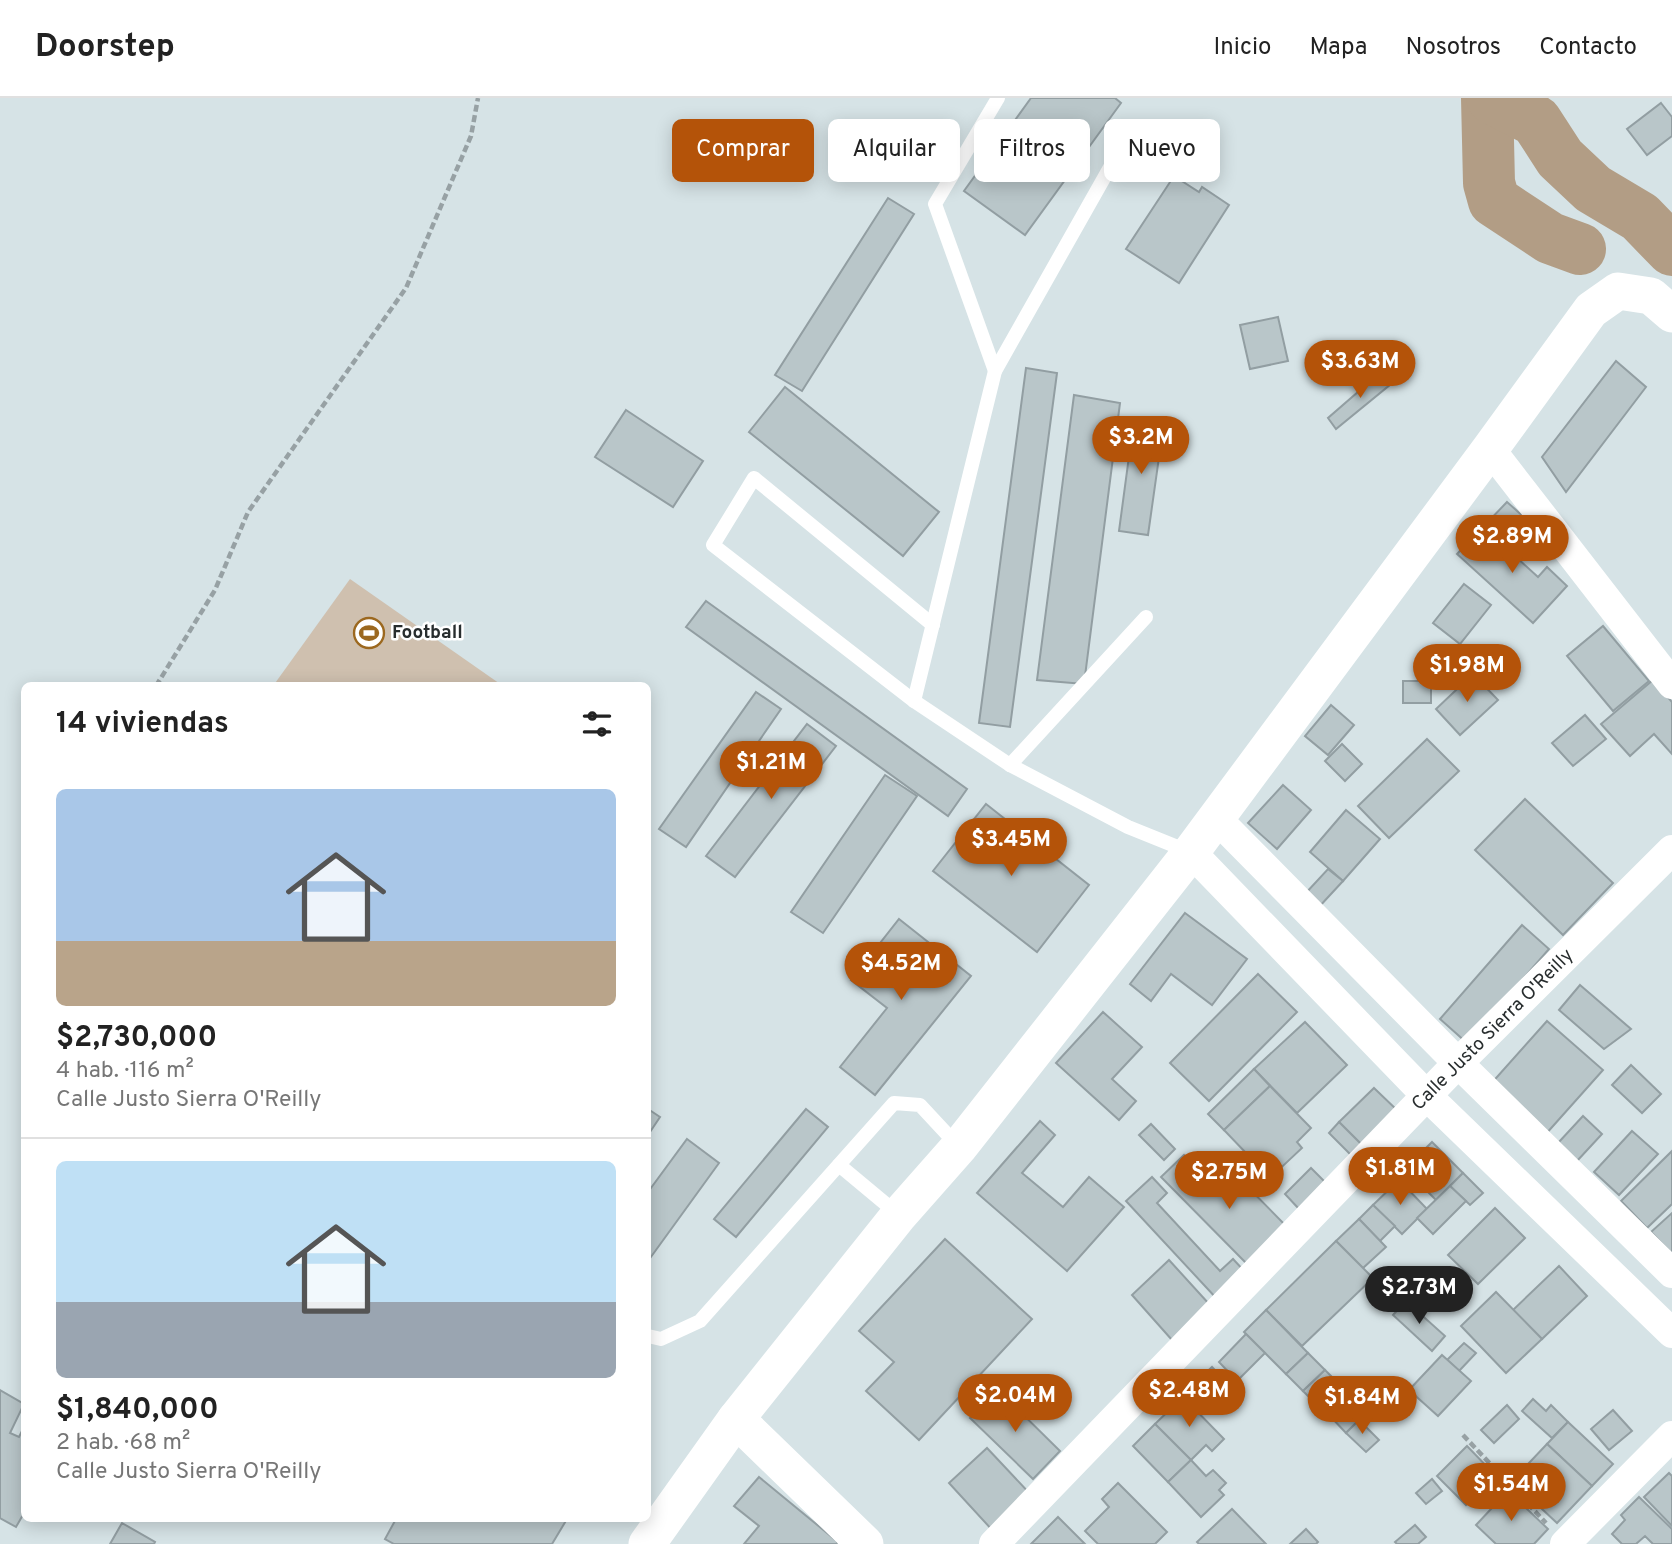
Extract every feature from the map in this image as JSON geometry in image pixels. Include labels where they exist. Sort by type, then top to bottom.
[{"type":"street","points":[[646,1544],[736,1419],[899,1214],[960,1147],[1191,852],[1591,310],[1618,292],[1651,296],[1672,314]]},
{"type":"street","points":[[1490,449],[1672,684]]},
{"type":"street","points":[[1216,818],[1458,1063],[1672,1273]]},
{"type":"street","name":"Calle Justo Sierra O'Reilly","points":[[994,1544],[1458,1063],[1672,850]]},
{"type":"street","points":[[1191,852],[1427,1096],[1672,1333]]},
{"type":"street","points":[[736,1419],[865,1544]]},
{"type":"street","points":[[1565,1544],[1672,1436]]},
{"type":"lane","points":[[995,371],[935,204],[998,98]]},
{"type":"lane","points":[[914,701],[995,371],[1104,178]]},
{"type":"lane","points":[[933,625],[754,478],[713,545],[914,701],[1010,765],[1128,827],[1191,852]]},
{"type":"lane","points":[[1010,765],[1146,617]]},
{"type":"lane","points":[[651,1337],[661,1339],[700,1321],[894,1103],[920,1105],[960,1147]]},
{"type":"lane","points":[[839,1165],[899,1214]]},
{"type":"path","points":[[158,682],[215,590],[248,512],[406,288],[471,136],[478,98]]},
{"type":"path","points":[[1463,1435],[1565,1544]]},
{"type":"shaded area","name":"Football","points":[[350,579],[497,682],[276,682]]},
{"type":"building","points":[[1031,98],[1115,98],[1121,103],[1109,119],[1104,119],[1104,126],[1090,146],[1090,119],[1016,119]]},
{"type":"building","points":[[1661,103],[1672,117],[1672,136],[1647,155],[1627,129]]},
{"type":"building","points":[[974,177],[974,182],[1064,182],[1025,235],[964,191]]},
{"type":"building","points":[[1170,182],[1183,182],[1199,192],[1202,187],[1229,205],[1179,283],[1126,249]]},
{"type":"building","points":[[888,198],[914,214],[802,391],[775,375]]},
{"type":"building","points":[[1278,317],[1288,361],[1250,369],[1240,325]]},
{"type":"building","points":[[1616,361],[1646,387],[1566,492],[1542,457]]},
{"type":"building","points":[[1026,368],[1057,373],[1010,727],[979,723]]},
{"type":"building","points":[[1381,372],[1391,384],[1336,429],[1328,418]]},
{"type":"building","points":[[785,387],[939,512],[903,556],[749,432]]},
{"type":"building","points":[[1074,395],[1120,403],[1084,684],[1037,680]]},
{"type":"building","points":[[626,410],[703,461],[673,507],[595,457]]},
{"type":"building","points":[[1134,419],[1164,422],[1148,535],[1119,531]]},
{"type":"building","points":[[1507,502],[1533,525],[1509,550],[1483,527]]},
{"type":"building","points":[[1483,527],[1538,577],[1547,567],[1567,586],[1533,623],[1457,554]]},
{"type":"building","points":[[1464,584],[1491,605],[1460,644],[1433,623]]},
{"type":"building","points":[[706,601],[967,789],[948,816],[686,627]]},
{"type":"building","points":[[1603,626],[1649,681],[1613,711],[1567,656]]},
{"type":"building","points":[[1447,647],[1467,669],[1446,688],[1426,666]]},
{"type":"building","points":[[1473,674],[1498,700],[1460,735],[1436,709]]},
{"type":"building","points":[[1653,680],[1672,702],[1672,754],[1654,734],[1630,756],[1601,724]]},
{"type":"building","points":[[1403,681],[1431,681],[1431,703],[1403,703]]},
{"type":"building","points":[[756,692],[781,709],[686,847],[659,829]]},
{"type":"building","points":[[1331,705],[1354,725],[1328,755],[1305,736]]},
{"type":"building","points":[[1585,715],[1606,739],[1573,766],[1552,743]]},
{"type":"building","points":[[807,724],[836,746],[735,877],[706,856]]},
{"type":"building","points":[[1427,739],[1459,771],[1389,838],[1358,806]]},
{"type":"building","points":[[1342,744],[1362,764],[1345,781],[1325,761]]},
{"type":"building","points":[[885,775],[917,796],[823,933],[791,912]]},
{"type":"building","points":[[1283,785],[1311,810],[1277,849],[1248,823]]},
{"type":"building","points":[[1525,799],[1613,883],[1563,935],[1475,850]]},
{"type":"building","points":[[986,804],[1089,885],[1037,952],[933,871]]},
{"type":"building","points":[[1346,810],[1380,839],[1343,881],[1310,852]]},
{"type":"building","points":[[1328,869],[1343,881],[1318,908],[1304,895]]},
{"type":"building","points":[[1185,913],[1247,959],[1212,1005],[1171,974],[1151,1001],[1130,984]]},
{"type":"building","points":[[899,919],[971,976],[875,1095],[840,1067],[887,1008],[851,980]]},
{"type":"building","points":[[1522,925],[1549,949],[1467,1043],[1440,1019]]},
{"type":"building","points":[[1258,974],[1297,1012],[1209,1101],[1170,1063]]},
{"type":"building","points":[[1580,985],[1631,1029],[1604,1049],[1559,1010]]},
{"type":"building","points":[[1103,1012],[1142,1047],[1112,1079],[1136,1101],[1119,1120],[1056,1063]]},
{"type":"building","points":[[1547,1021],[1603,1070],[1545,1135],[1489,1086]]},
{"type":"building","points":[[1305,1022],[1347,1065],[1297,1113],[1254,1069]]},
{"type":"building","points":[[1631,1065],[1661,1094],[1642,1113],[1612,1085]]},
{"type":"building","points":[[1254,1069],[1270,1086],[1224,1130],[1208,1114]]},
{"type":"building","points":[[1270,1086],[1311,1128],[1297,1142],[1302,1148],[1270,1178],[1224,1130]]},
{"type":"building","points":[[1374,1088],[1399,1112],[1364,1147],[1339,1122]]},
{"type":"building","points":[[806,1109],[828,1127],[736,1237],[714,1219]]},
{"type":"building","points":[[651,1111],[660,1117],[651,1130]]},
{"type":"building","points":[[1583,1116],[1602,1134],[1577,1161],[1558,1143]]},
{"type":"building","points":[[1040,1121],[1055,1135],[1022,1173],[1063,1207],[1089,1177],[1124,1207],[1067,1271],[977,1193]]},
{"type":"building","points":[[1339,1122],[1364,1147],[1353,1157],[1329,1133]]},
{"type":"building","points":[[1151,1124],[1175,1149],[1164,1160],[1139,1135]]},
{"type":"building","points":[[1632,1131],[1658,1154],[1619,1195],[1594,1172]]},
{"type":"building","points":[[687,1139],[719,1163],[651,1257],[651,1188]]},
{"type":"building","points":[[1432,1142],[1463,1173],[1436,1200],[1405,1169]]},
{"type":"building","points":[[1672,1151],[1672,1204],[1647,1228],[1621,1201]]},
{"type":"building","points":[[1184,1155],[1218,1190],[1235,1174],[1291,1231],[1251,1268],[1161,1177]]},
{"type":"building","points":[[1311,1168],[1326,1183],[1299,1209],[1285,1194]]},
{"type":"building","points":[[1463,1173],[1483,1193],[1470,1205],[1450,1186]]},
{"type":"building","points":[[1152,1177],[1167,1193],[1157,1203],[1220,1271],[1233,1259],[1247,1274],[1218,1300],[1126,1201]]},
{"type":"building","points":[[1399,1180],[1427,1209],[1402,1234],[1373,1205]]},
{"type":"building","points":[[1450,1186],[1466,1201],[1433,1234],[1417,1218]]},
{"type":"building","points":[[1373,1205],[1395,1226],[1380,1241],[1359,1219]]},
{"type":"building","points":[[1495,1208],[1525,1238],[1478,1284],[1448,1255]]},
{"type":"building","points":[[1672,1213],[1672,1254],[1651,1232]]},
{"type":"building","points":[[1359,1219],[1386,1247],[1363,1268],[1336,1241]]},
{"type":"building","points":[[945,1239],[1032,1319],[919,1440],[866,1391],[894,1362],[859,1331]]},
{"type":"building","points":[[1336,1241],[1373,1278],[1302,1346],[1266,1310]]},
{"type":"building","points":[[1169,1260],[1210,1305],[1172,1340],[1132,1295]]},
{"type":"building","points":[[1559,1266],[1587,1296],[1542,1339],[1513,1310]]},
{"type":"building","points":[[1496,1292],[1542,1339],[1506,1373],[1461,1326]]},
{"type":"building","points":[[1406,1301],[1445,1336],[1432,1351],[1393,1315]]},
{"type":"building","points":[[1266,1310],[1308,1353],[1286,1374],[1244,1332]]},
{"type":"building","points":[[1246,1334],[1265,1353],[1237,1381],[1219,1362]]},
{"type":"building","points":[[1464,1343],[1476,1353],[1459,1371],[1447,1360]]},
{"type":"building","points":[[1308,1353],[1325,1370],[1303,1391],[1286,1374]]},
{"type":"building","points":[[1442,1355],[1471,1381],[1438,1416],[1409,1390]]},
{"type":"building","points":[[1212,1367],[1233,1389],[1209,1411],[1188,1390]]},
{"type":"building","points":[[1325,1370],[1338,1383],[1316,1404],[1303,1391]]},
{"type":"building","points":[[1338,1383],[1351,1396],[1333,1412],[1321,1400]]},
{"type":"building","points":[[0,1390],[21,1402],[21,1410],[10,1433],[19,1437],[21,1433],[21,1518],[16,1527],[0,1518]]},
{"type":"building","points":[[998,1390],[1060,1451],[1033,1479],[970,1418]]},
{"type":"building","points":[[1351,1396],[1360,1406],[1353,1413],[1359,1420],[1346,1433],[1330,1416]]},
{"type":"building","points":[[1183,1397],[1224,1439],[1212,1451],[1206,1445],[1191,1460],[1155,1424]]},
{"type":"building","points":[[1533,1399],[1546,1411],[1551,1405],[1568,1422],[1552,1438],[1522,1411]]},
{"type":"building","points":[[1507,1405],[1519,1419],[1494,1443],[1481,1430]]},
{"type":"building","points":[[1613,1410],[1632,1431],[1609,1450],[1591,1429]]},
{"type":"building","points":[[1359,1420],[1379,1440],[1366,1452],[1346,1433]]},
{"type":"building","points":[[1568,1422],[1613,1464],[1592,1486],[1547,1444]]},
{"type":"building","points":[[1155,1424],[1191,1460],[1168,1482],[1133,1446]]},
{"type":"building","points":[[1547,1444],[1592,1486],[1557,1523],[1512,1481]]},
{"type":"building","points":[[1467,1446],[1496,1476],[1466,1505],[1437,1476]]},
{"type":"building","points":[[987,1448],[1033,1497],[994,1532],[949,1483]]},
{"type":"building","points":[[1191,1460],[1206,1476],[1213,1470],[1226,1483],[1219,1490],[1224,1495],[1201,1517],[1168,1482]]},
{"type":"building","points":[[1669,1473],[1672,1476],[1672,1526],[1644,1497]]},
{"type":"building","points":[[759,1477],[838,1542],[744,1544],[759,1526],[734,1506]]},
{"type":"building","points":[[1432,1479],[1442,1491],[1426,1504],[1416,1493]]},
{"type":"building","points":[[1118,1483],[1167,1532],[1155,1544],[1098,1544],[1085,1531],[1109,1507],[1102,1499]]},
{"type":"building","points":[[1508,1491],[1548,1529],[1534,1544],[1496,1544],[1476,1525]]},
{"type":"building","points":[[1639,1497],[1672,1529],[1672,1544],[1653,1544],[1645,1536],[1636,1544],[1622,1544],[1612,1534],[1625,1520],[1621,1515]]},
{"type":"building","points":[[1232,1509],[1266,1544],[1197,1542]]},
{"type":"building","points":[[1058,1517],[1085,1544],[1031,1544]]},
{"type":"building","points":[[394,1522],[565,1522],[552,1544],[394,1544],[385,1539]]},
{"type":"building","points":[[122,1523],[155,1542],[154,1544],[110,1544]]},
{"type":"building","points":[[1415,1525],[1426,1537],[1418,1544],[1395,1542]]},
{"type":"building","points":[[1306,1529],[1318,1542],[1316,1544],[1290,1544]]},
{"type":"waterway","points":[[1487,98],[1489,183],[1494,201],[1550,238],[1580,249]]},
{"type":"waterway","points":[[1492,98],[1536,121],[1560,158],[1593,189],[1640,217],[1672,250]]},
{"type":"place","name":"Football","points":[[369,633]]}]
